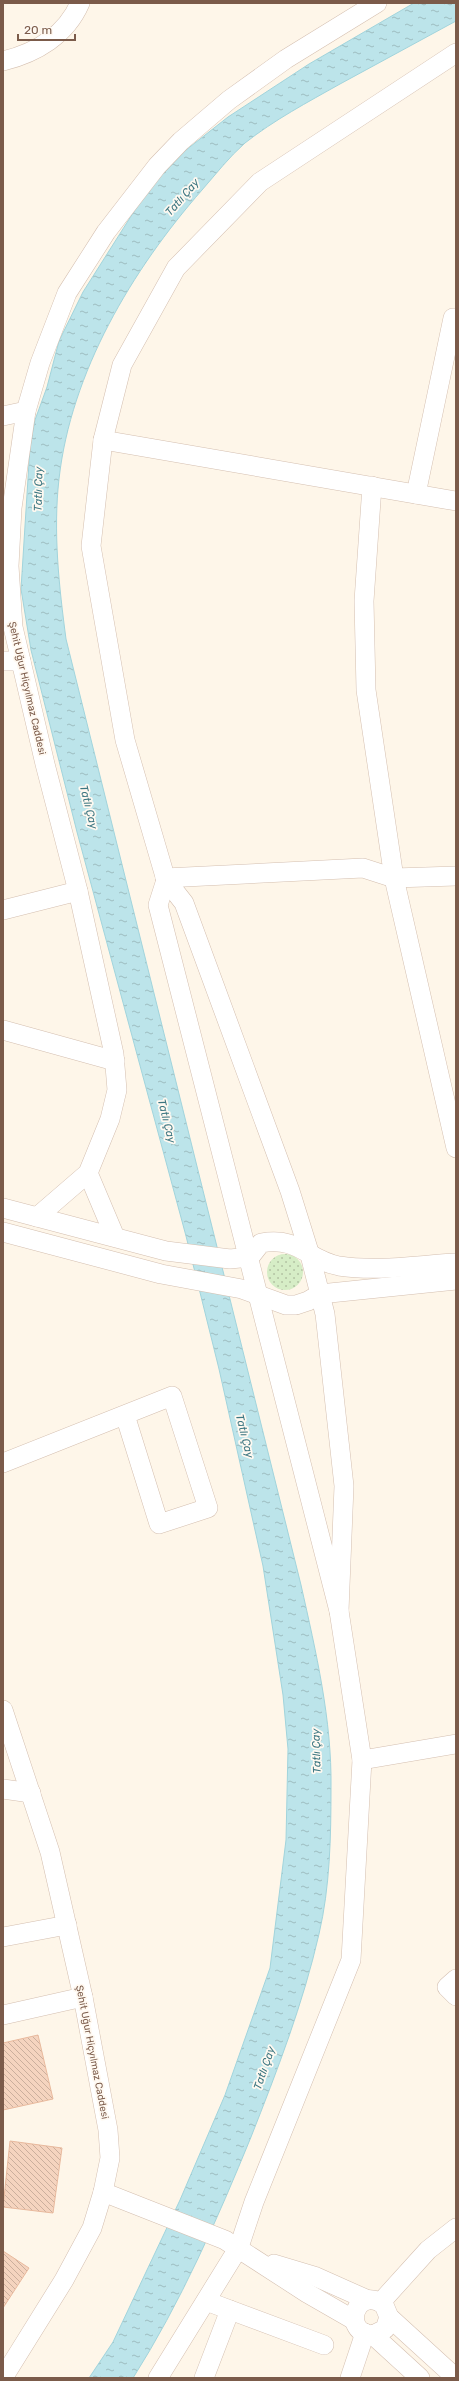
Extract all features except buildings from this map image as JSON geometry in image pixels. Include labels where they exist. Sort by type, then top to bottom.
[{"type":"street","points":[[3,61],[22,56],[50,40],[71,18],[80,3]]},
{"type":"street","name":"Şehit Uğur Hiçyılmaz Caddesi","points":[[88,1173],[110,1119],[116,1097],[115,1061],[78,891],[45,764],[12,661],[12,619],[9,566],[12,508],[26,410],[52,330],[67,293],[106,232],[157,166],[181,141],[229,100],[286,59],[377,3]]},
{"type":"street","points":[[339,1611],[344,1486],[325,1314],[310,1255],[290,1190],[184,903],[165,879],[125,740],[91,546],[103,440],[122,365],[176,268],[260,182],[456,53]]},
{"type":"street","points":[[416,494],[453,318],[456,318]]},
{"type":"street","points":[[3,416],[26,410]]},
{"type":"street","points":[[103,440],[456,501]]},
{"type":"street","points":[[372,486],[364,601],[366,690],[394,878],[456,1148]]},
{"type":"street","points":[[165,879],[363,868],[394,878],[456,876]]},
{"type":"street","points":[[158,2378],[206,2301],[232,2243],[254,2202],[352,1960],[362,1760],[339,1611],[250,1292],[158,905],[165,879]]},
{"type":"street","points":[[3,910],[78,891]]},
{"type":"street","points":[[3,1030],[115,1061]]},
{"type":"street","points":[[37,1217],[88,1173],[115,1237]]},
{"type":"street","points":[[3,1208],[166,1251],[181,1253],[242,1257],[261,1243],[271,1241],[287,1242],[303,1248],[310,1255],[336,1265],[359,1268],[456,1263]]},
{"type":"street","points":[[3,1232],[183,1278],[250,1292],[270,1300],[296,1305],[320,1294],[456,1280]]},
{"type":"street","points":[[3,1463],[172,1396],[208,1508],[159,1524],[125,1415]]},
{"type":"street","name":"Şehit Uğur Hiçyılmaz Caddesi","points":[[3,1710],[50,1852],[83,1997],[108,2130],[110,2158],[103,2192],[92,2228],[64,2280],[3,2378]]},
{"type":"street","points":[[362,1760],[456,1744]]},
{"type":"street","points":[[3,1790],[31,1793]]},
{"type":"street","points":[[3,1937],[67,1926]]},
{"type":"street","points":[[456,1979],[447,1987],[456,1996]]},
{"type":"street","points":[[3,2014],[83,1997]]},
{"type":"street","points":[[103,2192],[232,2243],[364,2329],[420,2378]]},
{"type":"street","points":[[350,2378],[364,2329],[357,2307],[379,2306],[428,2250],[456,2228]]},
{"type":"street","points":[[259,2260],[314,2276],[379,2306],[456,2378]]},
{"type":"street","points":[[206,2301],[324,2345]]},
{"type":"street","points":[[364,2329],[385,2329],[379,2306]]},
{"type":"street","points":[[204,2378],[230,2310]]},
{"type":"green space","points":[[289,1254],[298,1259],[302,1265],[302,1279],[298,1285],[289,1290],[281,1290],[272,1285],[268,1279],[267,1268],[272,1259],[278,1255]]},
{"type":"water","name":"Tatlı Çay","points":[[414,3],[456,3],[456,21],[340,84],[279,119],[256,135],[239,148],[176,221],[129,288],[109,324],[91,362],[77,400],[66,439],[59,479],[57,499],[57,539],[59,579],[66,639],[301,1585],[322,1686],[331,1763],[331,1825],[328,1880],[323,1916],[313,1960],[297,2012],[280,2062],[251,2137],[212,2229],[182,2291],[167,2321],[133,2378],[89,2378],[113,2342],[180,2200],[225,2095],[270,1968],[286,1840],[288,1749],[283,1695],[263,1566],[219,1369],[186,1236],[77,832],[31,650],[21,589],[30,447],[35,420],[47,387],[59,341],[83,292],[140,202],[158,179],[186,150],[228,117],[309,64]]}]
